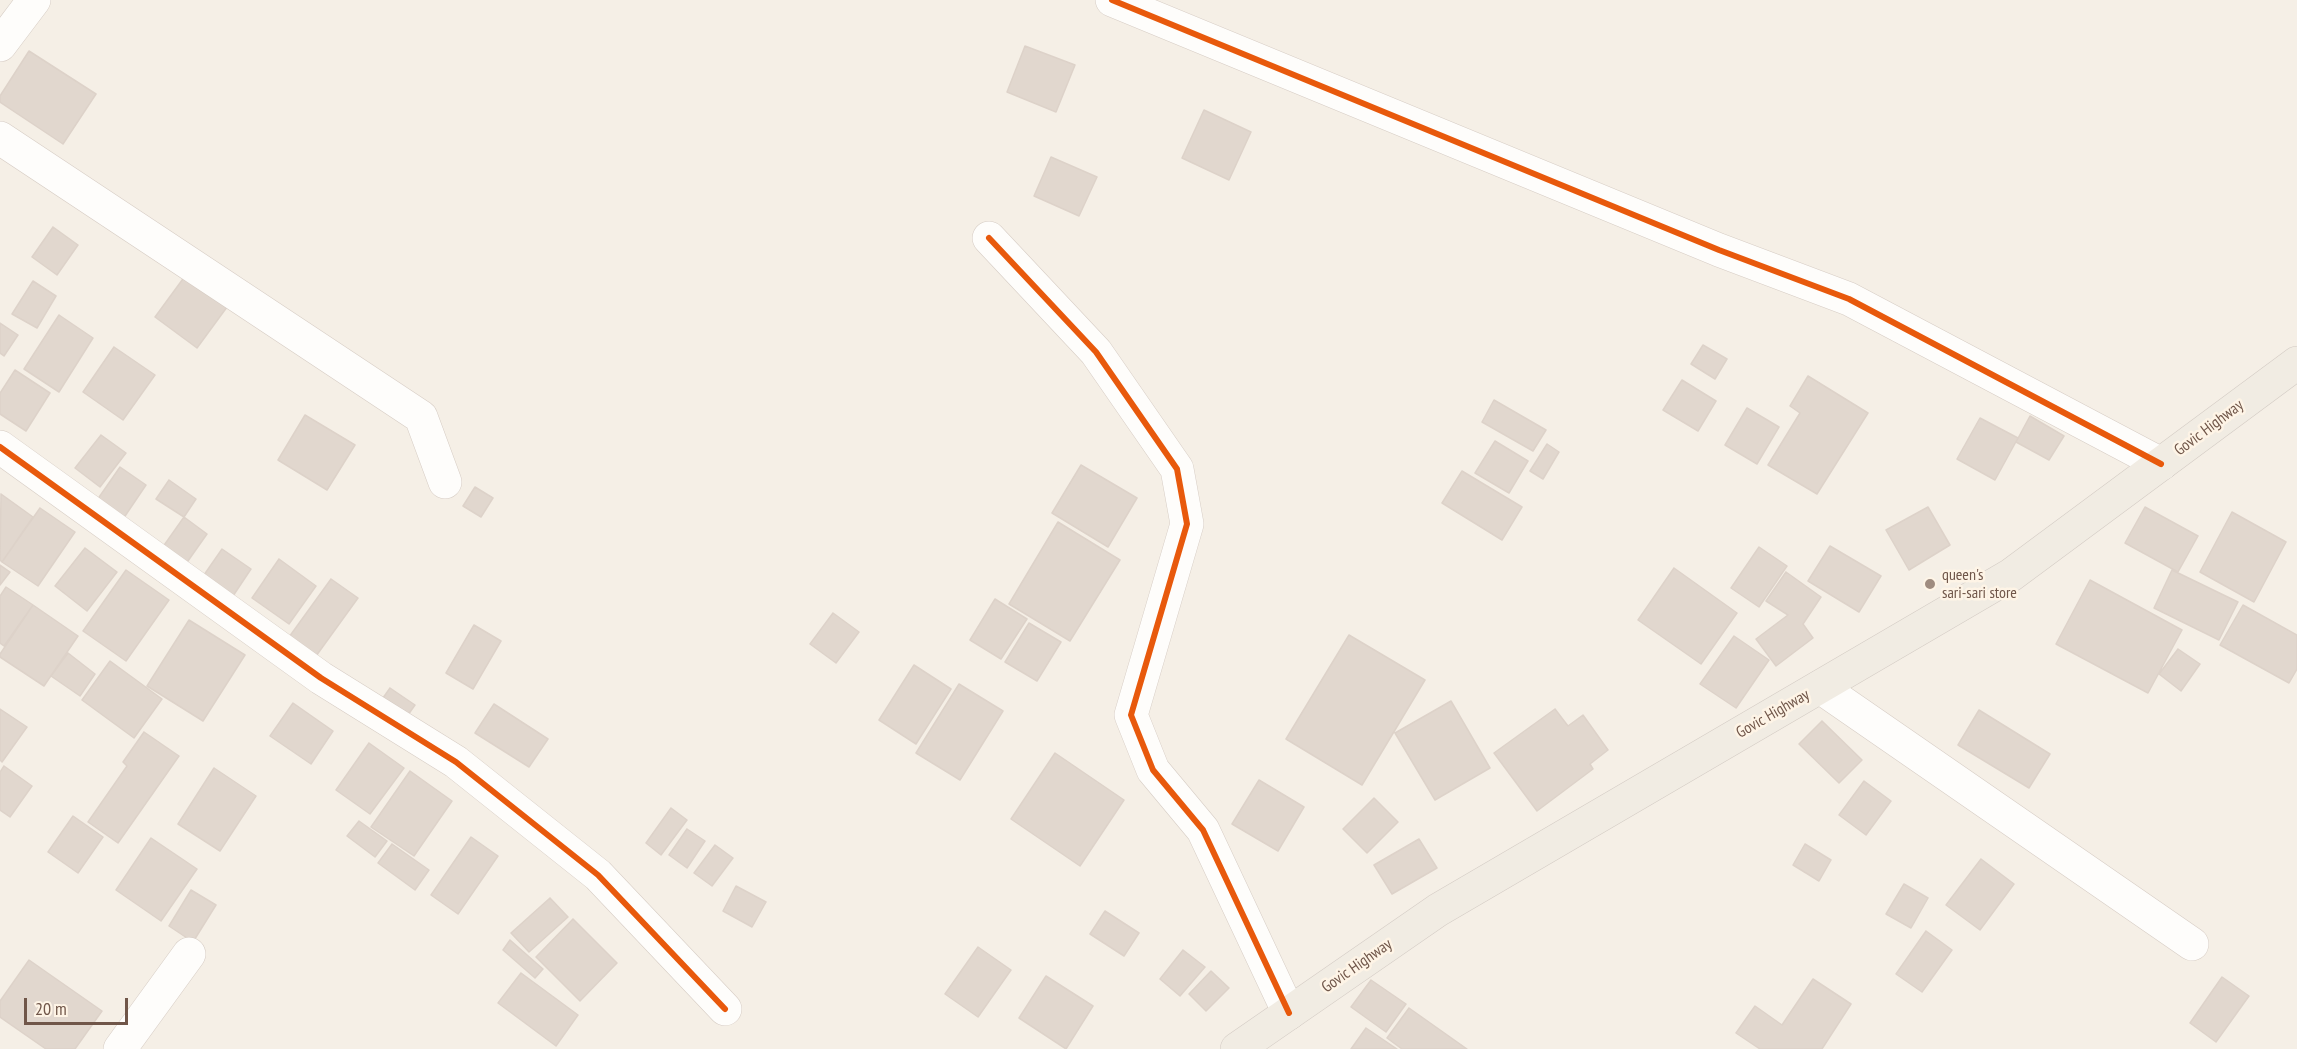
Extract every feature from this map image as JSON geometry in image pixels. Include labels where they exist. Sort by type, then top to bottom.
[{"type":"main road","name":"Govic Highway","points":[[1237,1049],[1438,910],[2011,575],[2297,363]]},
{"type":"street","points":[[0,45],[34,0]]},
{"type":"street","points":[[1112,0],[1708,245],[1849,299],[2161,464]]},
{"type":"street","points":[[0,138],[422,417],[445,482]]},
{"type":"street","points":[[989,238],[1096,352],[1177,469],[1187,524],[1131,715],[1153,770],[1203,830],[1289,1013]]},
{"type":"street","points":[[0,447],[321,678],[456,762],[598,875],[725,1009]]},
{"type":"street","points":[[1820,687],[2192,944]]},
{"type":"street","points":[[120,1049],[189,954]]},
{"type":"building","points":[[1025,46],[1075,65],[1056,112],[1007,92]]},
{"type":"building","points":[[29,51],[96,94],[63,144],[0,102],[0,96]]},
{"type":"building","points":[[1204,110],[1251,132],[1229,180],[1182,158]]},
{"type":"building","points":[[1051,157],[1097,177],[1079,216],[1034,196]]},
{"type":"building","points":[[53,227],[78,245],[57,275],[32,257]]},
{"type":"building","points":[[188,272],[230,303],[197,348],[155,317]]},
{"type":"building","points":[[33,281],[56,296],[37,328],[12,314]]},
{"type":"building","points":[[59,315],[93,338],[59,392],[24,369]]},
{"type":"building","points":[[0,323],[18,335],[4,356],[0,353]]},
{"type":"building","points":[[1703,345],[1727,359],[1715,379],[1691,364]]},
{"type":"building","points":[[114,347],[155,375],[123,420],[83,392]]},
{"type":"building","points":[[15,370],[50,393],[26,431],[0,414],[0,393]]},
{"type":"building","points":[[1808,376],[1868,413],[1817,494],[1768,465],[1800,413],[1790,406]]},
{"type":"building","points":[[1682,380],[1716,401],[1698,431],[1663,410]]},
{"type":"building","points":[[1494,400],[1546,430],[1533,451],[1482,422]]},
{"type":"building","points":[[1747,408],[1779,427],[1757,464],[1725,445]]},
{"type":"building","points":[[305,415],[355,445],[327,490],[278,460]]},
{"type":"building","points":[[2030,416],[2064,436],[2049,460],[2016,442]]},
{"type":"building","points":[[1980,418],[2018,438],[1995,480],[1957,459]]},
{"type":"building","points":[[101,435],[126,453],[100,487],[75,468]]},
{"type":"building","points":[[1495,441],[1528,461],[1509,493],[1475,473]]},
{"type":"building","points":[[1547,444],[1559,452],[1543,479],[1530,471]]},
{"type":"building","points":[[1081,465],[1137,498],[1108,547],[1052,513]]},
{"type":"building","points":[[120,467],[146,485],[121,522],[95,503]]},
{"type":"building","points":[[1462,471],[1522,507],[1502,540],[1442,503]]},
{"type":"building","points":[[169,480],[196,499],[184,517],[156,499]]},
{"type":"building","points":[[475,487],[493,498],[481,517],[463,506]]},
{"type":"building","points":[[1,494],[33,517],[2,562],[0,560]]},
{"type":"building","points":[[1928,507],[1950,545],[1909,570],[1886,530]]},
{"type":"building","points":[[2145,507],[2198,536],[2178,572],[2125,543]]},
{"type":"building","points":[[40,508],[75,532],[38,586],[2,562]]},
{"type":"building","points":[[2232,512],[2286,542],[2254,602],[2200,572]]},
{"type":"building","points":[[184,517],[207,534],[183,568],[160,551]]},
{"type":"building","points":[[1058,522],[1120,560],[1070,641],[1009,604]]},
{"type":"building","points":[[1830,546],[1881,576],[1859,612],[1808,581]]},
{"type":"building","points":[[1759,547],[1787,566],[1759,607],[1731,588]]},
{"type":"building","points":[[85,548],[117,572],[87,611],[55,586]]},
{"type":"building","points":[[222,549],[251,569],[227,605],[197,585]]},
{"type":"building","points":[[279,559],[316,586],[289,624],[252,598]]},
{"type":"building","points":[[0,565],[10,572],[0,585]]},
{"type":"building","points":[[1674,568],[1737,613],[1701,664],[1638,620]]},
{"type":"building","points":[[126,570],[169,600],[126,661],[83,631]]},
{"type":"building","points":[[2172,570],[2238,602],[2219,640],[2154,608]]},
{"type":"building","points":[[1786,572],[1821,597],[1803,624],[1813,638],[1776,666],[1756,639],[1788,615],[1766,601]]},
{"type":"building","points":[[331,579],[358,598],[311,663],[284,644]]},
{"type":"building","points":[[2090,580],[2182,630],[2148,693],[2056,644]]},
{"type":"building","points":[[6,587],[33,605],[4,646],[0,643],[0,596]]},
{"type":"building","points":[[995,599],[1027,619],[1001,659],[970,640]]},
{"type":"building","points":[[33,605],[78,636],[44,686],[0,657]]},
{"type":"building","points":[[2243,605],[2297,635],[2297,669],[2289,683],[2220,645]]},
{"type":"building","points":[[833,613],[859,632],[836,663],[810,644]]},
{"type":"building","points":[[189,620],[245,655],[203,721],[147,686]]},
{"type":"building","points":[[1029,623],[1061,642],[1037,681],[1005,662]]},
{"type":"building","points":[[474,625],[501,641],[473,689],[446,673]]},
{"type":"building","points":[[1349,635],[1425,680],[1362,785],[1286,739]]},
{"type":"building","points":[[1734,636],[1769,660],[1736,708],[1700,684]]},
{"type":"building","points":[[2178,649],[2200,664],[2181,691],[2159,674]]},
{"type":"building","points":[[68,653],[95,674],[80,696],[51,676]]},
{"type":"building","points":[[110,661],[162,699],[134,738],[82,700]]},
{"type":"building","points":[[914,665],[951,689],[916,744],[879,720]]},
{"type":"building","points":[[959,684],[1003,711],[960,780],[916,753]]},
{"type":"building","points":[[390,688],[415,705],[403,722],[378,705]]},
{"type":"building","points":[[1451,701],[1490,768],[1435,800],[1395,733]]},
{"type":"building","points":[[293,703],[333,731],[311,764],[270,736]]},
{"type":"building","points":[[494,704],[548,739],[529,767],[475,733]]},
{"type":"building","points":[[0,709],[27,727],[2,762],[0,760]]},
{"type":"building","points":[[1555,709],[1568,726],[1583,715],[1608,750],[1590,764],[1593,769],[1537,811],[1494,753]]},
{"type":"building","points":[[1979,710],[2050,754],[2029,788],[1958,745]]},
{"type":"building","points":[[1822,721],[1862,760],[1839,783],[1799,744]]},
{"type":"building","points":[[144,732],[179,756],[118,843],[88,822],[127,766],[123,762]]},
{"type":"building","points":[[369,743],[404,768],[370,814],[336,790]]},
{"type":"building","points":[[1055,753],[1124,800],[1080,866],[1011,819]]},
{"type":"building","points":[[4,766],[32,786],[10,817],[0,810],[0,772]]},
{"type":"building","points":[[214,768],[256,796],[220,851],[178,824]]},
{"type":"building","points":[[410,771],[452,801],[414,856],[371,827]]},
{"type":"building","points":[[1259,780],[1304,807],[1278,851],[1232,824]]},
{"type":"building","points":[[1864,781],[1891,801],[1866,835],[1839,815]]},
{"type":"building","points":[[1374,798],[1398,822],[1367,853],[1343,829]]},
{"type":"building","points":[[671,808],[687,820],[661,855],[646,843]]},
{"type":"building","points":[[73,816],[103,837],[78,873],[48,852]]},
{"type":"building","points":[[359,821],[387,841],[375,857],[347,836]]},
{"type":"building","points":[[687,829],[705,841],[687,868],[669,855]]},
{"type":"building","points":[[471,837],[498,856],[458,914],[431,895]]},
{"type":"building","points":[[151,838],[197,869],[161,921],[116,890]]},
{"type":"building","points":[[1419,839],[1437,868],[1392,894],[1374,865]]},
{"type":"building","points":[[392,844],[429,870],[415,890],[378,863]]},
{"type":"building","points":[[1805,844],[1831,860],[1819,881],[1793,865]]},
{"type":"building","points":[[715,845],[733,858],[712,886],[694,873]]},
{"type":"building","points":[[1981,859],[2014,884],[1980,930],[1946,905]]},
{"type":"building","points":[[1904,884],[1928,898],[1911,928],[1886,914]]},
{"type":"building","points":[[736,886],[766,902],[752,927],[723,911]]},
{"type":"building","points":[[191,890],[216,905],[193,942],[169,926]]},
{"type":"building","points":[[550,898],[568,917],[529,952],[511,933]]},
{"type":"building","points":[[1105,911],[1139,933],[1124,956],[1090,934]]},
{"type":"building","points":[[573,919],[617,963],[580,1001],[536,957]]},
{"type":"building","points":[[1926,931],[1952,950],[1922,992],[1896,974]]},
{"type":"building","points":[[510,940],[543,969],[535,978],[503,950]]},
{"type":"building","points":[[978,947],[1011,970],[978,1017],[945,994]]},
{"type":"building","points":[[1183,950],[1205,967],[1180,996],[1160,979]]},
{"type":"building","points":[[29,960],[102,1011],[75,1049],[46,1049],[0,1017],[0,1001]]},
{"type":"building","points":[[1211,971],[1229,988],[1206,1011],[1189,994]]},
{"type":"building","points":[[521,973],[578,1015],[556,1046],[498,1003]]},
{"type":"building","points":[[1046,976],[1093,1006],[1066,1049],[1019,1018]]},
{"type":"building","points":[[2222,977],[2249,996],[2216,1042],[2190,1023]]},
{"type":"building","points":[[1813,979],[1851,1004],[1822,1049],[1760,1049],[1736,1033],[1755,1006],[1782,1025]]},
{"type":"building","points":[[1371,980],[1406,1004],[1386,1032],[1351,1007]]},
{"type":"building","points":[[1409,1008],[1467,1049],[1402,1049],[1387,1038]]},
{"type":"building","points":[[1366,1028],[1397,1049],[1351,1049]]},
{"type":"cycle path","points":[[1112,0],[1719,250],[1849,299],[2161,464]]},
{"type":"cycle path","points":[[989,238],[1096,352],[1177,469],[1187,524],[1131,715],[1153,770],[1203,830],[1289,1013]]},
{"type":"cycle path","points":[[0,447],[321,678],[456,762],[598,875],[725,1009]]},
{"type":"place","name":"queen's sari-sari store","points":[[1930,584]]}]
